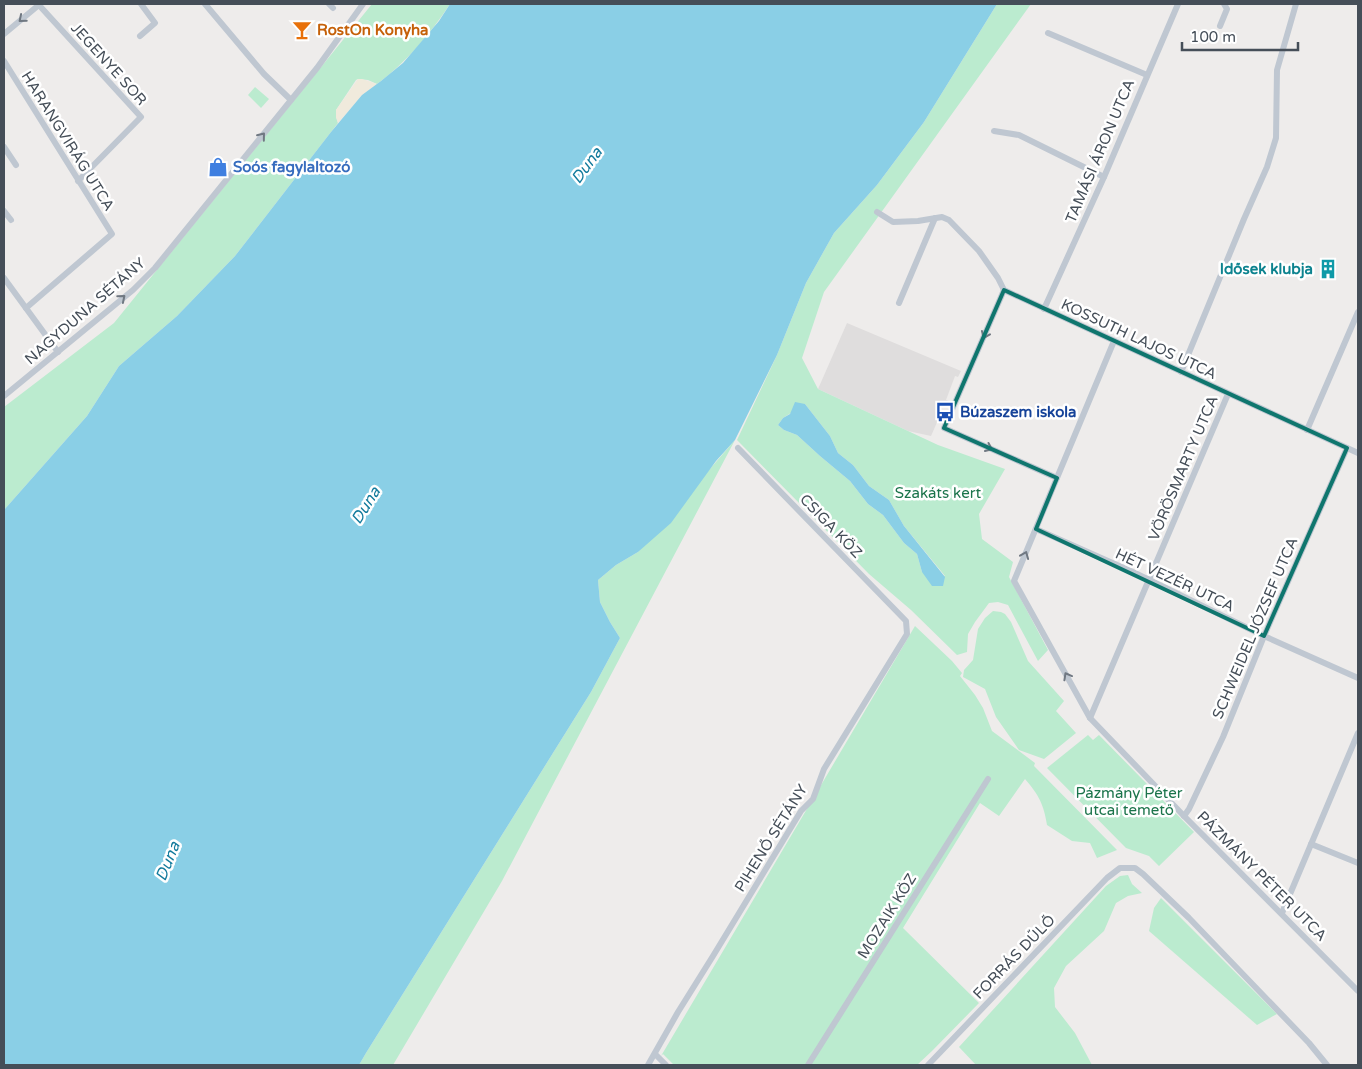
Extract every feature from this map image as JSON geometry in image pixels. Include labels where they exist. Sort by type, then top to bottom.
[{"type":"street","points":[[4,34],[39,4]]},
{"type":"street","name":"JEGENYE SOR","points":[[39,4],[141,117],[78,181]]},
{"type":"street","points":[[140,36],[155,23],[141,4]]},
{"type":"street","points":[[205,4],[264,74],[290,100]]},
{"type":"street","name":"NAGYDUNA SÉTÁNY","points":[[4,396],[156,268],[316,68],[363,4]]},
{"type":"street","name":"TAMÁSI ÁRON UTCA","points":[[1044,309],[1104,177],[1178,4]]},
{"type":"street","points":[[1220,26],[1227,9],[1224,4]]},
{"type":"street","points":[[1181,372],[1267,167],[1276,138],[1277,70],[1296,4]]},
{"type":"street","points":[[1048,33],[1147,75]]},
{"type":"street","name":"HARANGVIRÁG UTCA","points":[[4,61],[112,234],[26,308]]},
{"type":"street","points":[[994,131],[1019,135],[1104,177]]},
{"type":"street","points":[[4,147],[16,165]]},
{"type":"street","points":[[4,211],[11,220]]},
{"type":"street","points":[[877,212],[893,222],[918,221],[942,217],[949,220],[979,250],[1004,290],[944,428],[1057,478]]},
{"type":"street","points":[[899,304],[935,218]]},
{"type":"street","points":[[4,278],[58,352]]},
{"type":"street","name":"KOSSUTH LAJOS UTCA","points":[[1004,290],[1358,453]]},
{"type":"street","points":[[1307,430],[1358,312]]},
{"type":"street","points":[[1036,529],[1114,341]]},
{"type":"street","name":"VÖRÖSMARTY UTCA","points":[[1090,718],[1228,394]]},
{"type":"street","name":"CSIGA KÖZ","points":[[738,448],[906,621]]},
{"type":"street","name":"SCHWEIDEL JÓZSEF UTCA","points":[[1184,816],[1189,810],[1223,737],[1264,636],[1347,448]]},
{"type":"street","name":"HÉT VEZÉR UTCA","points":[[1036,529],[1358,678]]},
{"type":"street","name":"PÁZMÁNY PÉTER UTCA","points":[[1036,529],[1014,581],[1090,718],[1184,816],[1358,991]]},
{"type":"street","name":"PIHENŐ SÉTÁNY","points":[[648,1065],[678,1012],[801,811],[813,799],[824,770],[907,634],[906,621]]},
{"type":"street","points":[[1282,913],[1358,733]]},
{"type":"street","name":"MOZAIK KÖZ","points":[[808,1065],[988,779]]},
{"type":"street","points":[[1311,844],[1358,863]]},
{"type":"street","name":"FORRÁS DŰLŐ","points":[[928,1065],[1107,878],[1120,868],[1135,868],[1144,874],[1309,1043],[1327,1065]]},
{"type":"street","points":[[655,1054],[666,1065]]},
{"type":"highlighted area","points":[[1004,290],[1347,448],[1264,636],[1036,529],[1057,478],[944,428]]},
{"type":"shaded area","points":[[847,323],[961,371],[958,377],[955,376],[946,400],[949,401],[947,406],[941,405],[939,410],[942,411],[931,436],[908,431],[818,389]]},
{"type":"green space","points":[[372,4],[450,4],[417,47],[388,76],[377,84],[368,80],[356,80],[336,110],[338,123],[235,256],[177,316],[119,366],[87,416],[4,510],[4,407],[114,323]]},
{"type":"green space","name":"Szakáts kert","points":[[997,4],[1031,4],[824,292],[802,358],[818,389],[938,445],[1005,469],[979,514],[982,539],[1013,562],[1009,577],[1048,650],[1038,661],[1008,605],[998,602],[989,603],[968,634],[967,652],[957,655],[911,610],[869,574],[737,440],[777,355],[806,283],[834,233],[877,185],[924,122]],"holes":[[[805,404],[830,436],[838,453],[853,465],[869,486],[889,500],[904,526],[945,576],[922,572],[917,554],[904,543],[883,515],[868,504],[850,481],[797,435],[784,430],[778,425],[783,418]]]},
{"type":"green space","points":[[255,87],[269,99],[261,108],[248,95]]},
{"type":"green space","points":[[735,440],[502,881],[393,1065],[359,1065],[591,692],[620,638],[600,602],[598,580],[616,565],[638,552]]},
{"type":"green space","points":[[993,611],[1005,614],[1011,622],[1028,661],[1064,701],[1056,711],[1076,733],[1044,759],[1019,750],[996,717],[985,689],[963,677],[964,670],[973,660],[978,629],[985,618]]},
{"type":"green space","points":[[915,626],[962,673],[960,676],[983,708],[992,731],[1035,763],[1034,766],[1117,850],[1097,858],[1090,843],[1072,841],[1047,825],[1040,800],[1025,779],[999,816],[980,803],[903,928],[979,1003],[917,1065],[674,1065],[663,1054],[661,1056]]},
{"type":"green space","name":"Pázmány Péter utcai temető","points":[[1088,735],[1093,740],[1099,735],[1194,832],[1159,866],[1149,856],[1126,848],[1047,768]]},
{"type":"green space","points":[[1128,875],[1132,884],[1142,893],[1128,896],[1116,903],[1104,931],[1066,966],[1054,988],[1055,1007],[1075,1033],[1092,1065],[976,1065],[959,1047],[1106,886],[1120,876]]},
{"type":"green space","points":[[1161,898],[1277,1014],[1257,1025],[1149,931],[1154,908]]},
{"type":"sand","points":[[358,79],[377,84],[362,95],[338,123],[336,110]]},
{"type":"water","name":"Duna","points":[[450,4],[997,4],[924,122],[877,185],[834,233],[806,283],[777,355],[735,440],[716,461],[671,523],[638,552],[616,565],[598,580],[600,602],[620,638],[591,692],[359,1065],[4,1065],[4,510],[87,416],[119,366],[177,316],[235,256],[362,95],[403,63],[439,21]]},
{"type":"water","points":[[795,402],[805,404],[830,436],[838,453],[853,465],[869,486],[889,500],[904,526],[945,577],[943,586],[932,586],[922,572],[917,554],[904,543],[883,515],[868,504],[850,481],[797,435],[784,430],[778,425],[783,418],[790,414]]},
{"type":"place","name":"RostOn Konyha","points":[[302,30]]},
{"type":"place","name":"Soós fagylaltozó","points":[[218,167]]},
{"type":"place","name":"Idősek klubja","points":[[1328,269]]},
{"type":"place","name":"Búzaszem iskola","points":[[945,412]]}]
